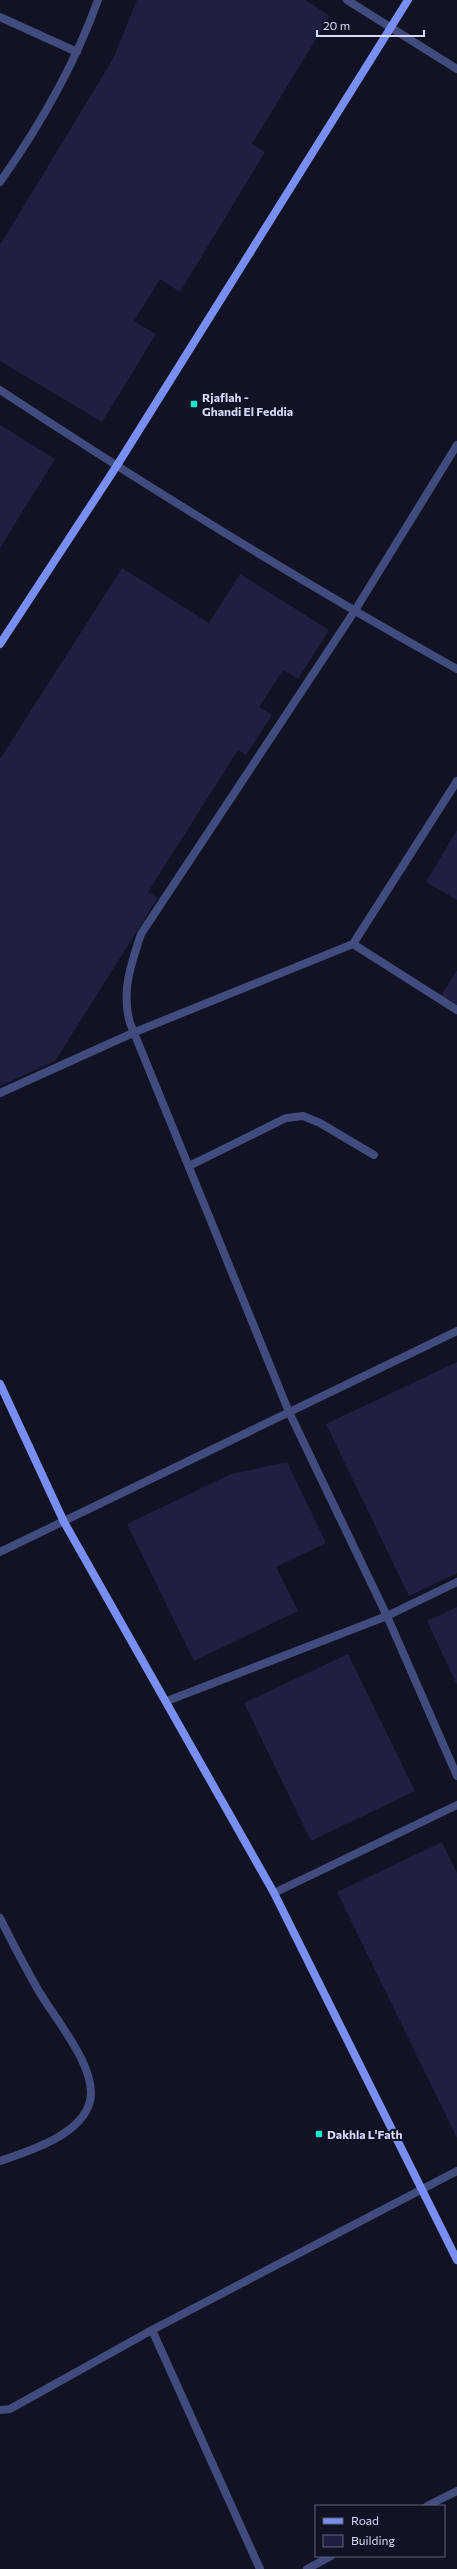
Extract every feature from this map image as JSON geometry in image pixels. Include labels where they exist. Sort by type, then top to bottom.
[{"type":"street","points":[[0,182],[20,154],[76,52],[98,0]]},
{"type":"street","points":[[347,0],[392,26],[457,68]]},
{"type":"street","points":[[0,644],[116,466],[408,0]]},
{"type":"street","points":[[0,17],[76,52]]},
{"type":"street","points":[[0,390],[116,466],[354,612],[457,669]]},
{"type":"street","points":[[457,445],[354,612],[141,934],[129,971],[126,998],[126,1010],[289,1412],[387,1616],[457,1776]]},
{"type":"street","points":[[0,1092],[135,1032],[353,944],[457,781]]},
{"type":"street","points":[[353,944],[457,1010]]},
{"type":"street","points":[[189,1166],[286,1118],[303,1116],[320,1123],[374,1155]]},
{"type":"street","points":[[0,1552],[457,1331]]},
{"type":"street","points":[[0,1384],[64,1522],[167,1701],[274,1893],[457,2260]]},
{"type":"street","points":[[167,1701],[387,1616],[457,1582]]},
{"type":"street","points":[[274,1893],[457,1805]]},
{"type":"street","points":[[0,1918],[38,1989],[78,2052],[91,2087],[90,2101],[86,2109],[80,2119],[70,2128],[38,2148],[0,2161]]},
{"type":"street","points":[[0,2410],[10,2409],[152,2330],[457,2170]]},
{"type":"street","points":[[152,2330],[260,2569]]},
{"type":"street","points":[[429,2505],[457,2490]]},
{"type":"street","points":[[307,2569],[330,2557]]},
{"type":"building","points":[[137,0],[305,0],[330,16],[252,144],[265,152],[180,292],[160,279],[134,321],[156,334],[102,422],[0,361],[0,245],[113,59]]},
{"type":"building","points":[[0,425],[55,459],[0,548]]},
{"type":"building","points":[[122,568],[209,623],[240,574],[329,630],[298,679],[283,670],[259,707],[272,715],[246,755],[238,750],[148,892],[158,898],[55,1061],[0,1086],[0,759]]},
{"type":"building","points":[[457,830],[457,900],[426,882]]},
{"type":"building","points":[[457,970],[457,1005],[441,996]]},
{"type":"building","points":[[457,1362],[457,1573],[409,1596],[326,1424]]},
{"type":"building","points":[[287,1462],[326,1543],[276,1567],[298,1611],[194,1661],[127,1524],[231,1474]]},
{"type":"building","points":[[457,1607],[457,1685],[427,1621]]},
{"type":"building","points":[[348,1654],[415,1791],[311,1841],[244,1703]]},
{"type":"building","points":[[442,1842],[457,1873],[457,2138],[337,1892]]},
{"type":"place","name":"Rjaflah - Ghandi El Feddia","points":[[194,404]]},
{"type":"place","name":"Dakhla L'Fath","points":[[319,2134]]}]
